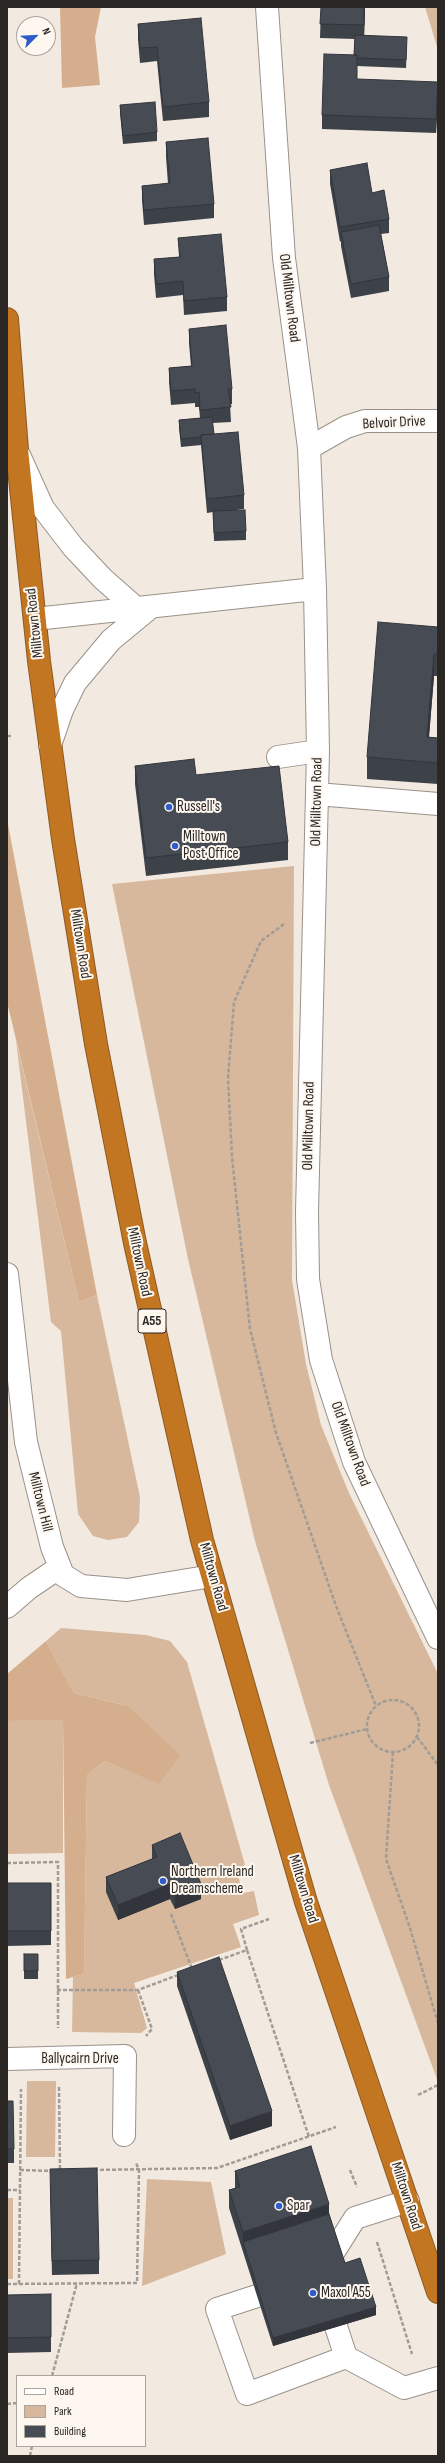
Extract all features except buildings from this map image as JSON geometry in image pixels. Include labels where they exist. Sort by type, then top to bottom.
[{"type":"highway","name":"Milltown Road","points":[[7,319],[17,450],[35,619],[63,839],[96,1044],[135,1243],[212,1576],[306,1902],[438,2292]]},
{"type":"street","name":"Old Milltown Road","points":[[266,7],[284,258],[309,448],[315,589],[318,751],[307,1212],[308,1279],[321,1360],[354,1462],[438,1638]]},
{"type":"street","name":"Belvoir Drive","points":[[309,448],[346,427],[365,421],[438,421]]},
{"type":"street","points":[[17,450],[43,508],[73,547],[103,579],[143,608]]},
{"type":"street","points":[[35,619],[315,589]]},
{"type":"street","points":[[50,745],[62,710],[76,683],[111,640],[143,608]]},
{"type":"street","points":[[278,757],[318,751]]},
{"type":"street","points":[[317,794],[438,804]]},
{"type":"street","name":"Milltown Hill","points":[[7,1274],[10,1329],[26,1442],[52,1547],[63,1575],[81,1586],[127,1590],[212,1576]]},
{"type":"street","points":[[7,1607],[29,1588],[60,1567]]},
{"type":"street","name":"Ballycairn Drive","points":[[14,2059],[125,2056],[124,2134]]},
{"type":"street","points":[[346,2357],[247,2394],[217,2309],[319,2275],[355,2218],[408,2201]]},
{"type":"street","points":[[319,2275],[346,2357],[404,2388],[430,2380]]},
{"type":"path","points":[[7,736],[12,736]]},
{"type":"path","points":[[315,901],[261,942],[234,1002],[228,1078],[232,1157],[250,1329],[276,1433],[336,1606],[376,1706]]},
{"type":"path","points":[[392,1700],[409,1705],[418,1719],[420,1728],[417,1737],[406,1750],[393,1752],[381,1750],[374,1744],[367,1729],[367,1720],[376,1706],[392,1700]]},
{"type":"path","points":[[310,1743],[367,1729]]},
{"type":"path","points":[[417,1737],[438,1765]]},
{"type":"path","points":[[393,1752],[386,1859],[410,1928],[438,2023]]},
{"type":"path","points":[[7,1863],[58,1862],[57,1990],[60,2171]]},
{"type":"path","points":[[171,1914],[192,1970]]},
{"type":"path","points":[[269,1919],[241,1929],[309,2137]]},
{"type":"path","points":[[213,1962],[247,1950]]},
{"type":"path","points":[[57,1990],[138,1990],[199,1967]]},
{"type":"path","points":[[125,2056],[152,2029],[138,1990]]},
{"type":"path","points":[[14,2059],[20,2170],[19,2284]]},
{"type":"path","points":[[418,2095],[438,2085]]},
{"type":"path","points":[[92,2170],[217,2168],[336,2127]]},
{"type":"path","points":[[7,2284],[137,2283],[139,2170],[124,2134]]},
{"type":"path","points":[[20,2170],[68,2171]]},
{"type":"path","points":[[350,2170],[430,2380]]},
{"type":"path","points":[[7,2190],[20,2190]]},
{"type":"path","points":[[52,2375],[78,2283]]},
{"type":"green space","points":[[425,7],[438,7],[438,50]]},
{"type":"green space","points":[[294,866],[292,1280],[306,1364],[321,1425],[349,1493],[438,1674],[438,2082],[329,1785],[255,1541],[188,1259],[112,884]]},
{"type":"green space","points":[[16,1041],[79,1302],[97,1295],[140,1497],[139,1522],[127,1537],[108,1540],[93,1536],[78,1514],[61,1331],[51,1322]]},
{"type":"green space","points":[[61,1628],[146,1635],[170,1641],[187,1662],[245,1865],[236,1869],[243,1893],[254,1891],[259,1915],[233,1924],[241,1947],[134,1983],[147,2028],[141,2033],[72,2032],[73,1977],[84,1974],[87,1775],[105,1761],[159,1783],[128,1706],[74,1693],[46,1641]]},
{"type":"green space","points":[[63,1719],[63,1853],[7,1854],[7,1721]]},
{"type":"green space","points":[[27,2081],[56,2081],[55,2157],[26,2157]]},
{"type":"green space","points":[[147,2179],[211,2182],[226,2254],[142,2286]]},
{"type":"green space","points":[[7,2198],[13,2198],[13,2279],[7,2279]]},
{"type":"shaded area","points":[[60,7],[101,7],[95,37],[100,85],[62,88]]},
{"type":"shaded area","points":[[7,819],[97,1295],[79,1302],[7,1002]]},
{"type":"shaded area","points":[[46,1641],[74,1693],[128,1706],[180,1755],[159,1784],[105,1761],[87,1775],[84,1974],[66,1979],[63,1720],[7,1721],[7,1674]]},
{"type":"place","name":"Russell's","points":[[169,807]]},
{"type":"place","name":"Milltown Post Office","points":[[175,846]]},
{"type":"place","name":"Northern Ireland Dreamscheme","points":[[163,1881]]},
{"type":"place","name":"Spar","points":[[279,2206]]},
{"type":"place","name":"Maxol A55","points":[[313,2293]]}]
